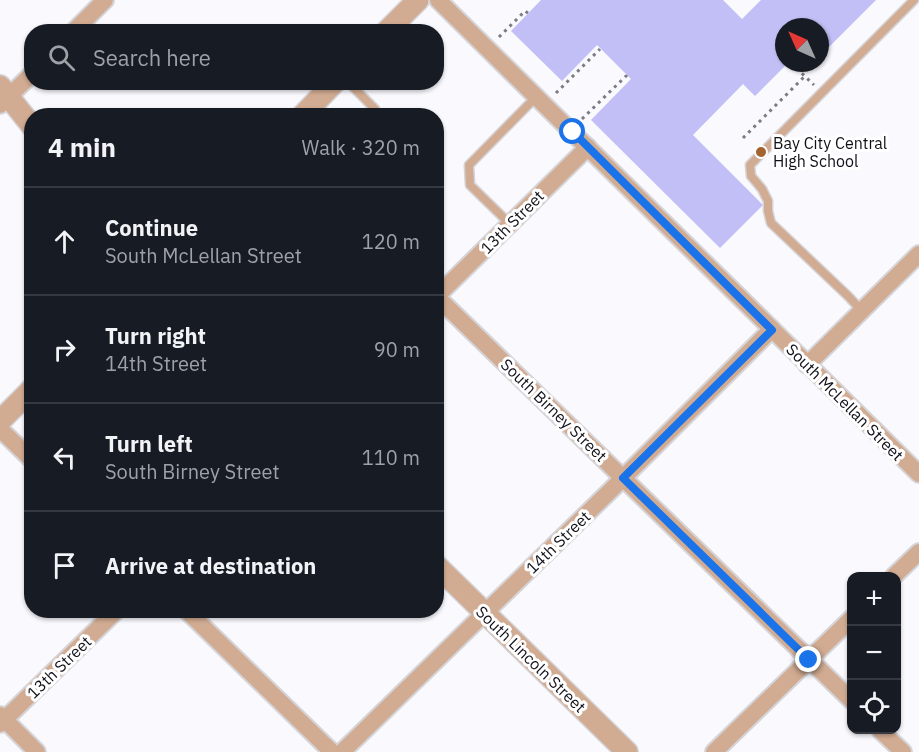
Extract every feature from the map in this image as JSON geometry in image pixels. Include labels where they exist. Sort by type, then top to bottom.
[{"type":"street","points":[[82,24],[105,0]]},
{"type":"street","points":[[394,24],[418,0]]},
{"type":"street","name":"South McLellan Street","points":[[438,0],[919,474]]},
{"type":"street","points":[[24,80],[3,96],[24,118]]},
{"type":"street","points":[[310,108],[327,90]]},
{"type":"street","name":"13th Street","points":[[444,289],[588,147]]},
{"type":"street","points":[[807,365],[919,254]]},
{"type":"street","name":"South Birney Street","points":[[444,303],[847,696]]},
{"type":"street","name":"14th Street","points":[[342,752],[772,330]]},
{"type":"street","points":[[0,421],[24,397]]},
{"type":"street","points":[[0,429],[24,452]]},
{"type":"street","points":[[898,572],[919,552]]},
{"type":"street","name":"South Lincoln Street","points":[[444,573],[627,752]]},
{"type":"street","name":"13th Street","points":[[2,720],[109,618]]},
{"type":"street","points":[[194,618],[332,752]]},
{"type":"street","points":[[714,752],[847,623]]},
{"type":"street","points":[[2,720],[37,752]]},
{"type":"street","points":[[885,734],[903,752]]},
{"type":"lane","points":[[861,310],[771,223],[768,201],[762,189],[750,176],[750,165],[914,0]]},
{"type":"lane","points":[[356,90],[374,108]]},
{"type":"lane","points":[[510,224],[470,185],[469,165],[537,96]]},
{"type":"path","points":[[499,37],[525,11],[528,13]]},
{"type":"path","points":[[556,93],[600,49]]},
{"type":"path","points":[[582,119],[626,76],[630,80]]},
{"type":"path","points":[[743,138],[805,76]]},
{"type":"building","name":"Bay City Central High School","points":[[541,0],[723,0],[742,19],[761,0],[876,0],[829,47],[829,18],[775,18],[775,72],[779,72],[755,96],[743,84],[693,135],[763,205],[720,248],[591,120],[631,79],[597,45],[562,81],[511,31]]},
{"type":"place","name":"Bay City Central High School","points":[[761,152]]},
{"type":"route","points":[[573,132],[772,330],[623,478],[809,660]]}]
